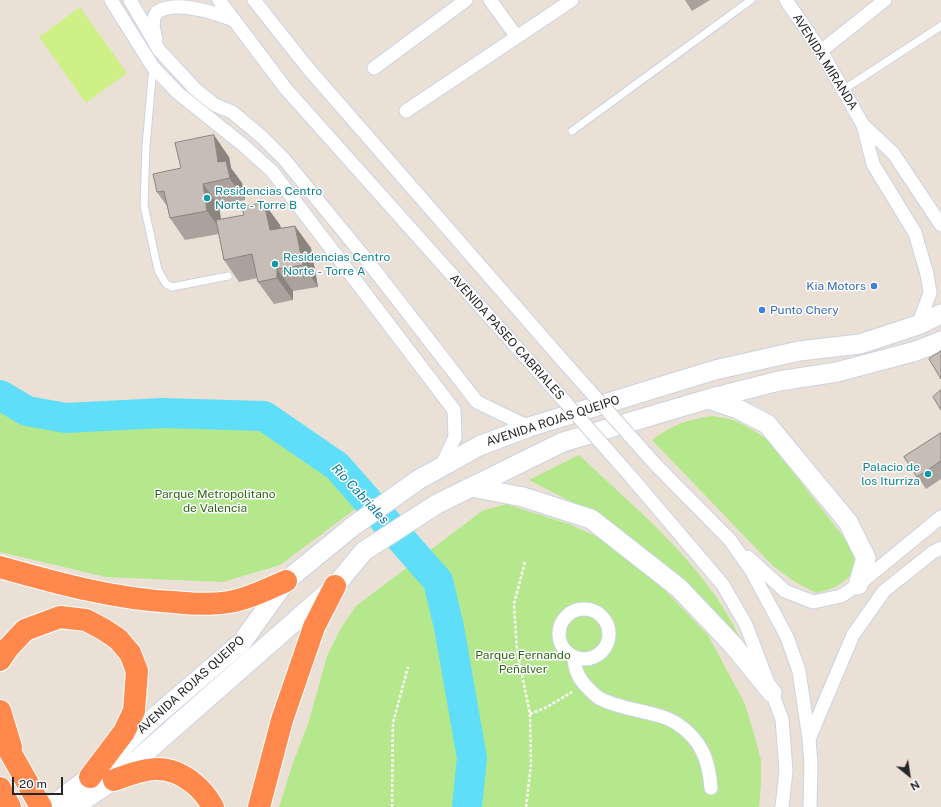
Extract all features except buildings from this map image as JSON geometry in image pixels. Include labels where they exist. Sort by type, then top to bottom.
[{"type":"highway","points":[[0,567],[99,592],[145,601],[190,604],[229,602],[250,596],[286,581]]},
{"type":"highway","points":[[259,807],[282,720],[314,627],[335,586]]},
{"type":"highway","points":[[0,660],[8,648],[25,630],[60,617],[86,620],[98,626],[118,639],[130,653],[137,671],[134,711],[103,781]]},
{"type":"highway","points":[[0,711],[14,758]]},
{"type":"highway","points":[[0,734],[41,807]]},
{"type":"highway","points":[[103,781],[142,770],[166,768],[183,775],[199,788],[213,807]]},
{"type":"highway","points":[[0,788],[10,807]]},
{"type":"street","points":[[111,0],[153,67],[178,93],[242,145],[272,172],[454,410],[455,437],[441,467]]},
{"type":"street","points":[[130,0],[159,50],[195,89],[215,105],[232,112],[262,137],[284,159],[366,259],[476,402],[529,427]]},
{"type":"street","name":"AVENIDA PASEO CABRIALES","points":[[219,0],[286,89],[545,379],[723,585],[746,625],[782,719],[786,771],[782,807]]},
{"type":"street","points":[[254,0],[307,67],[655,464],[730,540],[785,592],[813,602],[841,596],[858,586],[941,517]]},
{"type":"street","points":[[374,68],[466,0]]},
{"type":"street","points":[[490,0],[517,37]]},
{"type":"street","points":[[406,111],[572,0]]},
{"type":"street","name":"AVENIDA MIRANDA","points":[[786,0],[820,51],[843,90],[862,125],[873,164],[915,233],[927,274],[930,293],[918,325]]},
{"type":"street","points":[[820,51],[885,0]]},
{"type":"street","points":[[159,50],[152,27],[153,18],[160,8],[172,1],[190,2],[234,20]]},
{"type":"street","name":"AVENIDA MIRANDA","points":[[862,125],[893,153],[941,225]]},
{"type":"street","name":"AVENIDA ROJAS QUEIPO","points":[[50,807],[103,781],[150,721],[242,642],[286,581],[352,526],[418,480],[441,467],[479,446],[529,427],[715,370],[799,351],[860,344],[918,325],[941,314]]},
{"type":"street","name":"AVENIDA ROJAS QUEIPO","points":[[73,807],[335,586],[364,551],[437,504],[563,442],[708,399],[779,381],[838,372],[916,351],[941,341]]},
{"type":"street","points":[[708,399],[738,409],[767,424],[848,522],[866,558],[858,586]]},
{"type":"street","points":[[471,487],[523,497],[591,519],[679,588],[733,645],[772,693]]},
{"type":"street","points":[[730,540],[751,570],[787,637],[799,671],[809,739],[811,764],[810,807]]},
{"type":"street","points":[[809,739],[853,635],[884,591],[938,549]]},
{"type":"street","points":[[574,658],[574,667],[579,678],[599,699],[678,724],[690,734],[702,749],[709,767],[711,788]]},
{"type":"lane","points":[[572,131],[751,0]]},
{"type":"lane","points":[[843,90],[941,26]]},
{"type":"lane","points":[[153,67],[146,146],[144,205],[158,270],[166,284],[172,287],[228,276]]},
{"type":"path","points":[[525,562],[514,604],[516,651],[530,714],[532,764],[526,807]]},
{"type":"path","points":[[392,807],[393,723],[408,666]]},
{"type":"path","points":[[530,714],[547,707],[584,684]]},
{"type":"green space","points":[[80,7],[127,73],[86,103],[39,37]]},
{"type":"green space","name":"Parque Metropolitano de Valencia","points":[[0,399],[11,411],[72,429],[274,418],[352,479],[370,498],[280,565],[223,582],[106,577],[0,552]]},
{"type":"green space","points":[[713,416],[733,420],[748,427],[767,439],[846,540],[854,557],[855,570],[847,579],[833,588],[816,593],[795,582],[773,566],[652,440],[674,426],[695,419]]},
{"type":"green space","points":[[579,455],[668,539],[689,562],[725,611],[740,638],[599,520],[568,500],[529,480]]},
{"type":"green space","name":"Parque Fernando Peñalver","points":[[506,504],[569,524],[596,536],[652,577],[708,635],[745,704],[752,727],[761,760],[759,807],[279,807],[293,763],[309,721],[327,656],[341,628],[356,606],[482,511]]},
{"type":"waterway","name":"Río Cabriales","points":[[0,395],[27,411],[66,418],[162,413],[264,416],[337,466],[438,581],[449,627],[472,758],[467,807]]},
{"type":"place","name":"Residencias Centro Norte - Torre B","points":[[207,198]]},
{"type":"place","name":"Residencias Centro Norte - Torre A","points":[[275,264]]},
{"type":"place","name":"Kia Motors","points":[[874,286]]},
{"type":"place","name":"Punto Chery","points":[[762,310]]},
{"type":"place","name":"Palacio de los Iturriza","points":[[928,474]]}]
